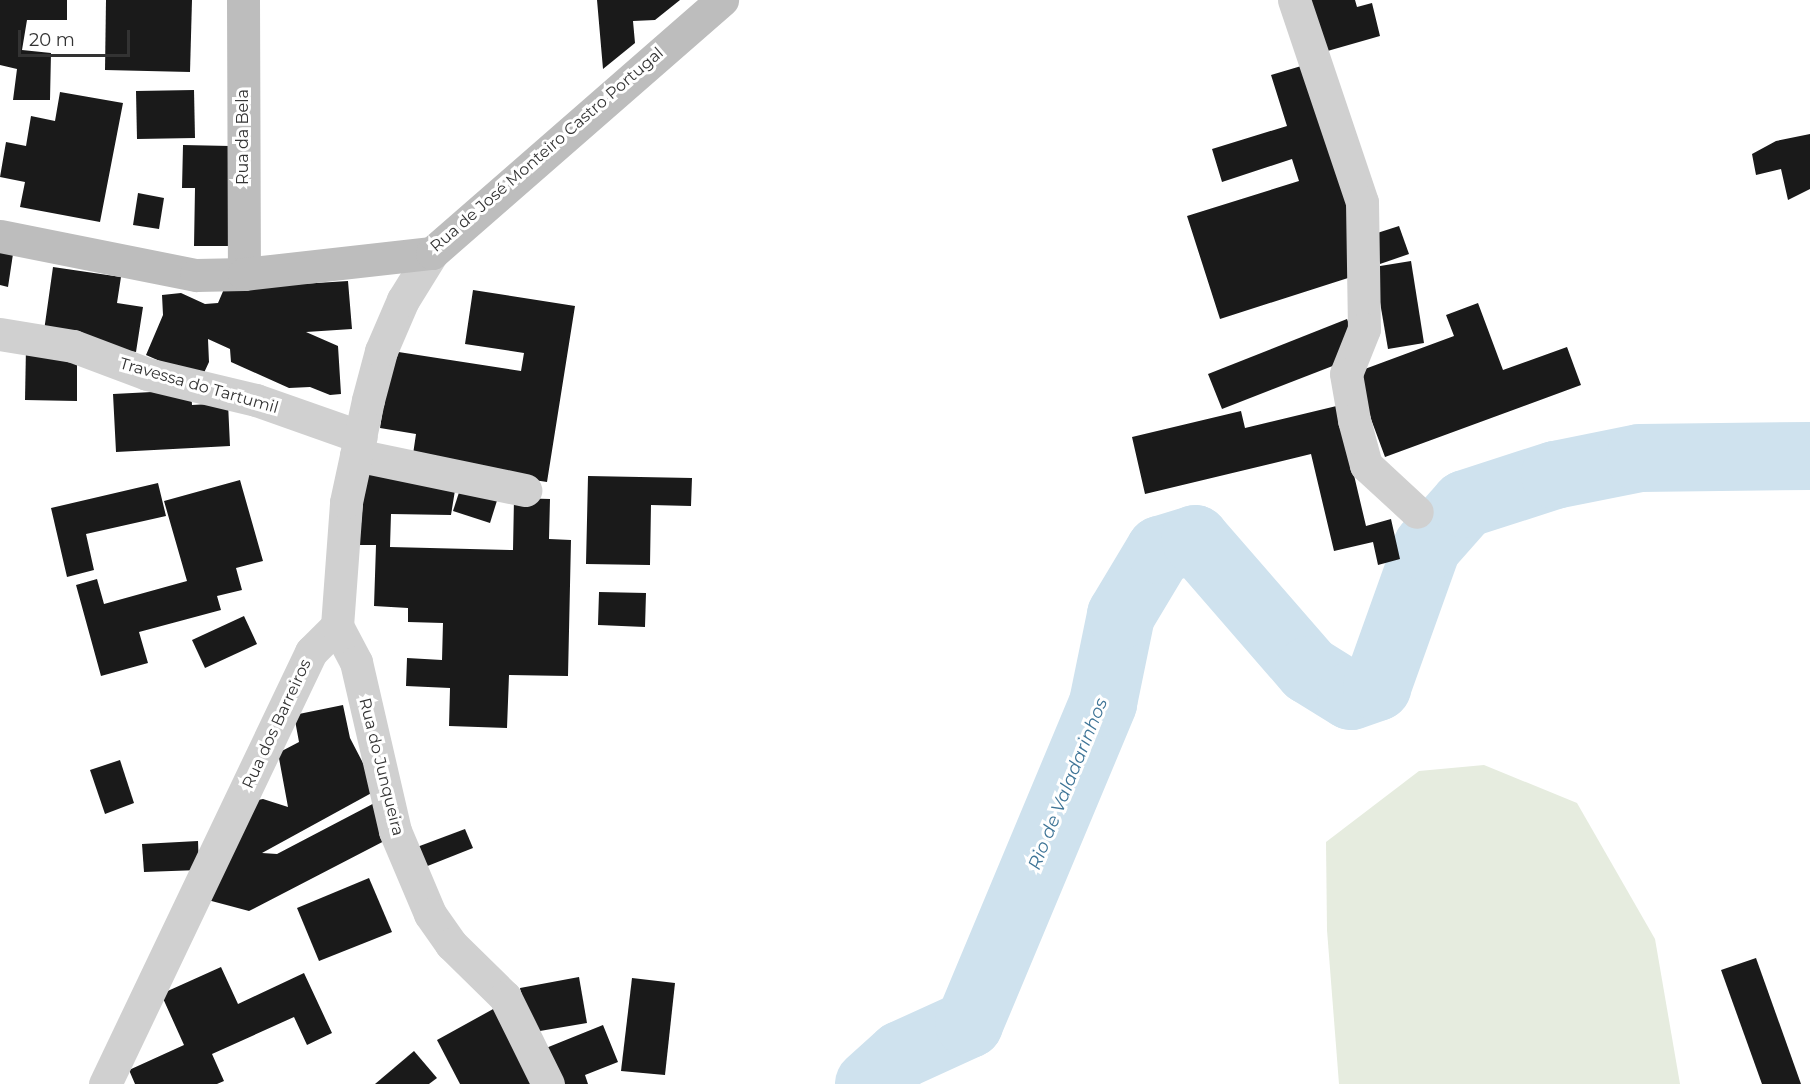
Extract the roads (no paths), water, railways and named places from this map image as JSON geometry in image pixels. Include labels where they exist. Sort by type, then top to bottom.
[{"type":"main road","name":"Rua da Bela","points":[[243,0],[244,274]]},
{"type":"main road","name":"Rua de José Monteiro Castro Portugal","points":[[0,236],[155,270],[196,275],[244,274],[432,253],[722,0]]},
{"type":"street","points":[[1294,0],[1362,202],[1364,329],[1346,374],[1354,420],[1366,465],[1417,512]]},
{"type":"street","points":[[337,626],[346,502],[381,351],[402,300],[432,253]]},
{"type":"street","name":"Travessa do Tartumil","points":[[0,334],[73,346],[147,374],[256,400],[359,446],[525,490]]},
{"type":"street","name":"Rua dos Barreiros","points":[[105,1084],[311,652],[337,626]]},
{"type":"street","name":"Rua do Junqueira","points":[[337,626],[356,662],[394,831],[430,914],[451,944],[505,997],[548,1084]]},
{"type":"waterway","name":"Rio de Valadarinhos","points":[[869,1084],[901,1055],[969,1024],[1103,703],[1121,615],[1160,550],[1195,539],[1309,670],[1351,696],[1377,687],[1427,547],[1465,504],[1555,475],[1640,458],[1810,456]]}]
